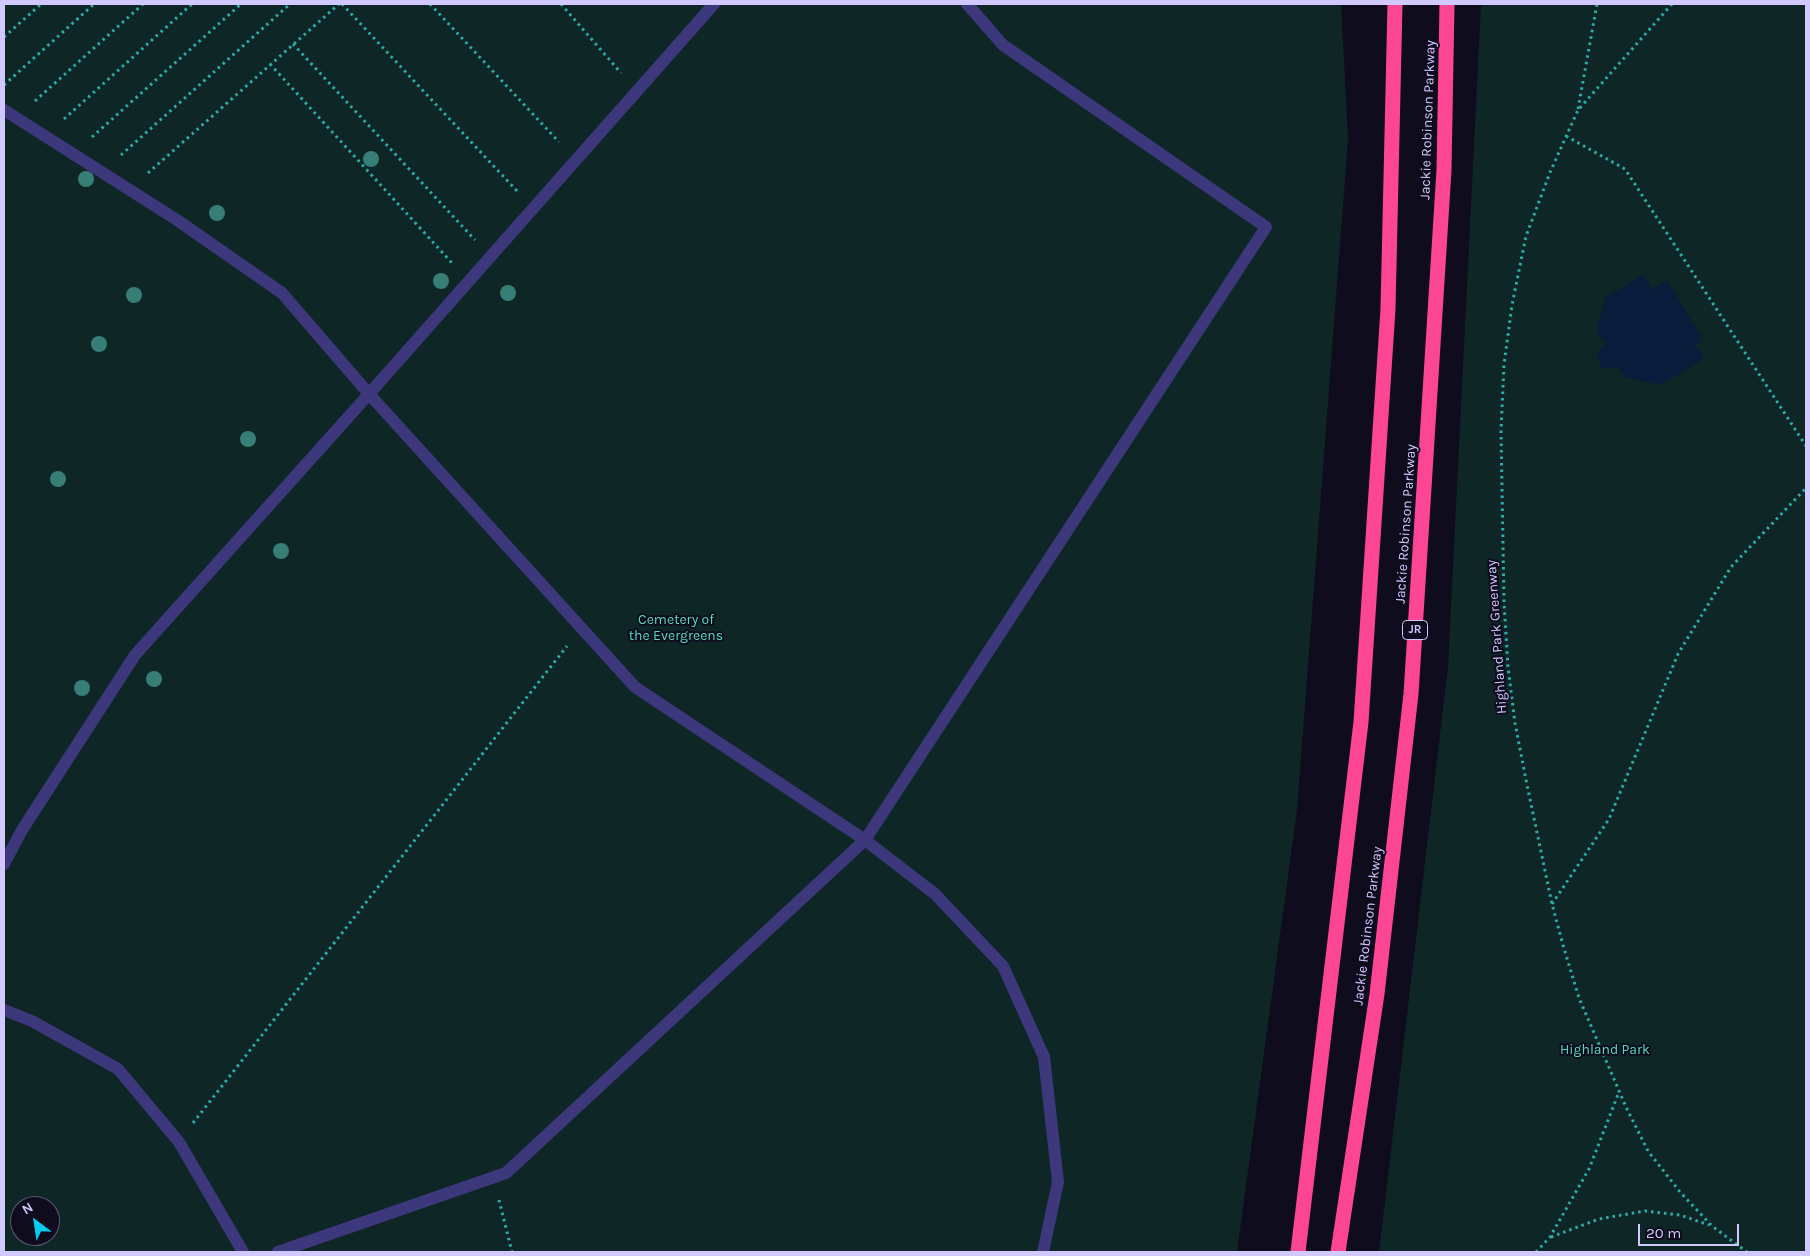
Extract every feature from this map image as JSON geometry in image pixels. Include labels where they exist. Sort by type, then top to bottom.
[{"type":"highway","points":[[1298,1252],[1361,722],[1388,309],[1395,4]]},
{"type":"highway","name":"Jackie Robinson Parkway","points":[[1338,1252],[1377,994],[1412,694],[1444,170],[1447,4]]},
{"type":"lane","points":[[4,864],[22,830],[135,655],[469,282],[714,4]]},
{"type":"lane","points":[[278,1252],[506,1173],[864,840],[1266,227],[1003,44],[967,4]]},
{"type":"lane","points":[[4,110],[177,220],[282,293],[368,394],[635,687],[864,840],[935,894],[1003,966],[1044,1058],[1058,1182],[1043,1252]]},
{"type":"lane","points":[[4,1010],[32,1021],[118,1069],[179,1142],[243,1252]]},
{"type":"path","points":[[4,37],[41,4]]},
{"type":"path","points":[[4,85],[94,4]]},
{"type":"path","points":[[16,118],[143,4]]},
{"type":"path","points":[[45,136],[192,4]]},
{"type":"path","points":[[73,154],[241,4]]},
{"type":"path","points":[[102,172],[290,4]]},
{"type":"path","points":[[129,190],[340,4],[533,208]]},
{"type":"path","points":[[430,4],[576,160]]},
{"type":"path","points":[[561,4],[637,91]]},
{"type":"path","points":[[1578,110],[1597,4]]},
{"type":"path","name":"Highland Park Greenway","points":[[1672,4],[1578,110],[1551,170],[1526,236],[1512,305],[1504,365],[1501,431],[1504,602],[1508,667],[1515,723],[1540,853],[1552,904],[1580,998],[1619,1091],[1648,1151],[1680,1192],[1712,1226],[1747,1252]]},
{"type":"path","points":[[293,44],[490,257]]},
{"type":"path","points":[[270,64],[469,282]]},
{"type":"path","points":[[1566,136],[1625,169],[1806,446]]},
{"type":"path","points":[[1552,904],[1609,819],[1678,654],[1731,567],[1806,488]]},
{"type":"path","points":[[179,1142],[581,628]]},
{"type":"path","points":[[1536,1252],[1550,1237],[1589,1169],[1619,1091]]},
{"type":"path","points":[[493,1178],[512,1252]]},
{"type":"path","points":[[1550,1237],[1599,1219],[1646,1211],[1680,1215],[1712,1226]]},
{"type":"green space","name":"Cemetery of the Evergreens","points":[[4,4],[1341,4],[1348,139],[1297,810],[1237,1252],[4,1252]]},
{"type":"green space","name":"Highland Park","points":[[1481,4],[1806,4],[1806,1252],[1379,1252],[1448,667]]},
{"type":"water","points":[[1643,275],[1652,289],[1667,280],[1703,340],[1695,345],[1704,358],[1661,385],[1625,377],[1618,366],[1613,369],[1601,367],[1597,358],[1600,348],[1605,343],[1597,332],[1605,298]]}]
